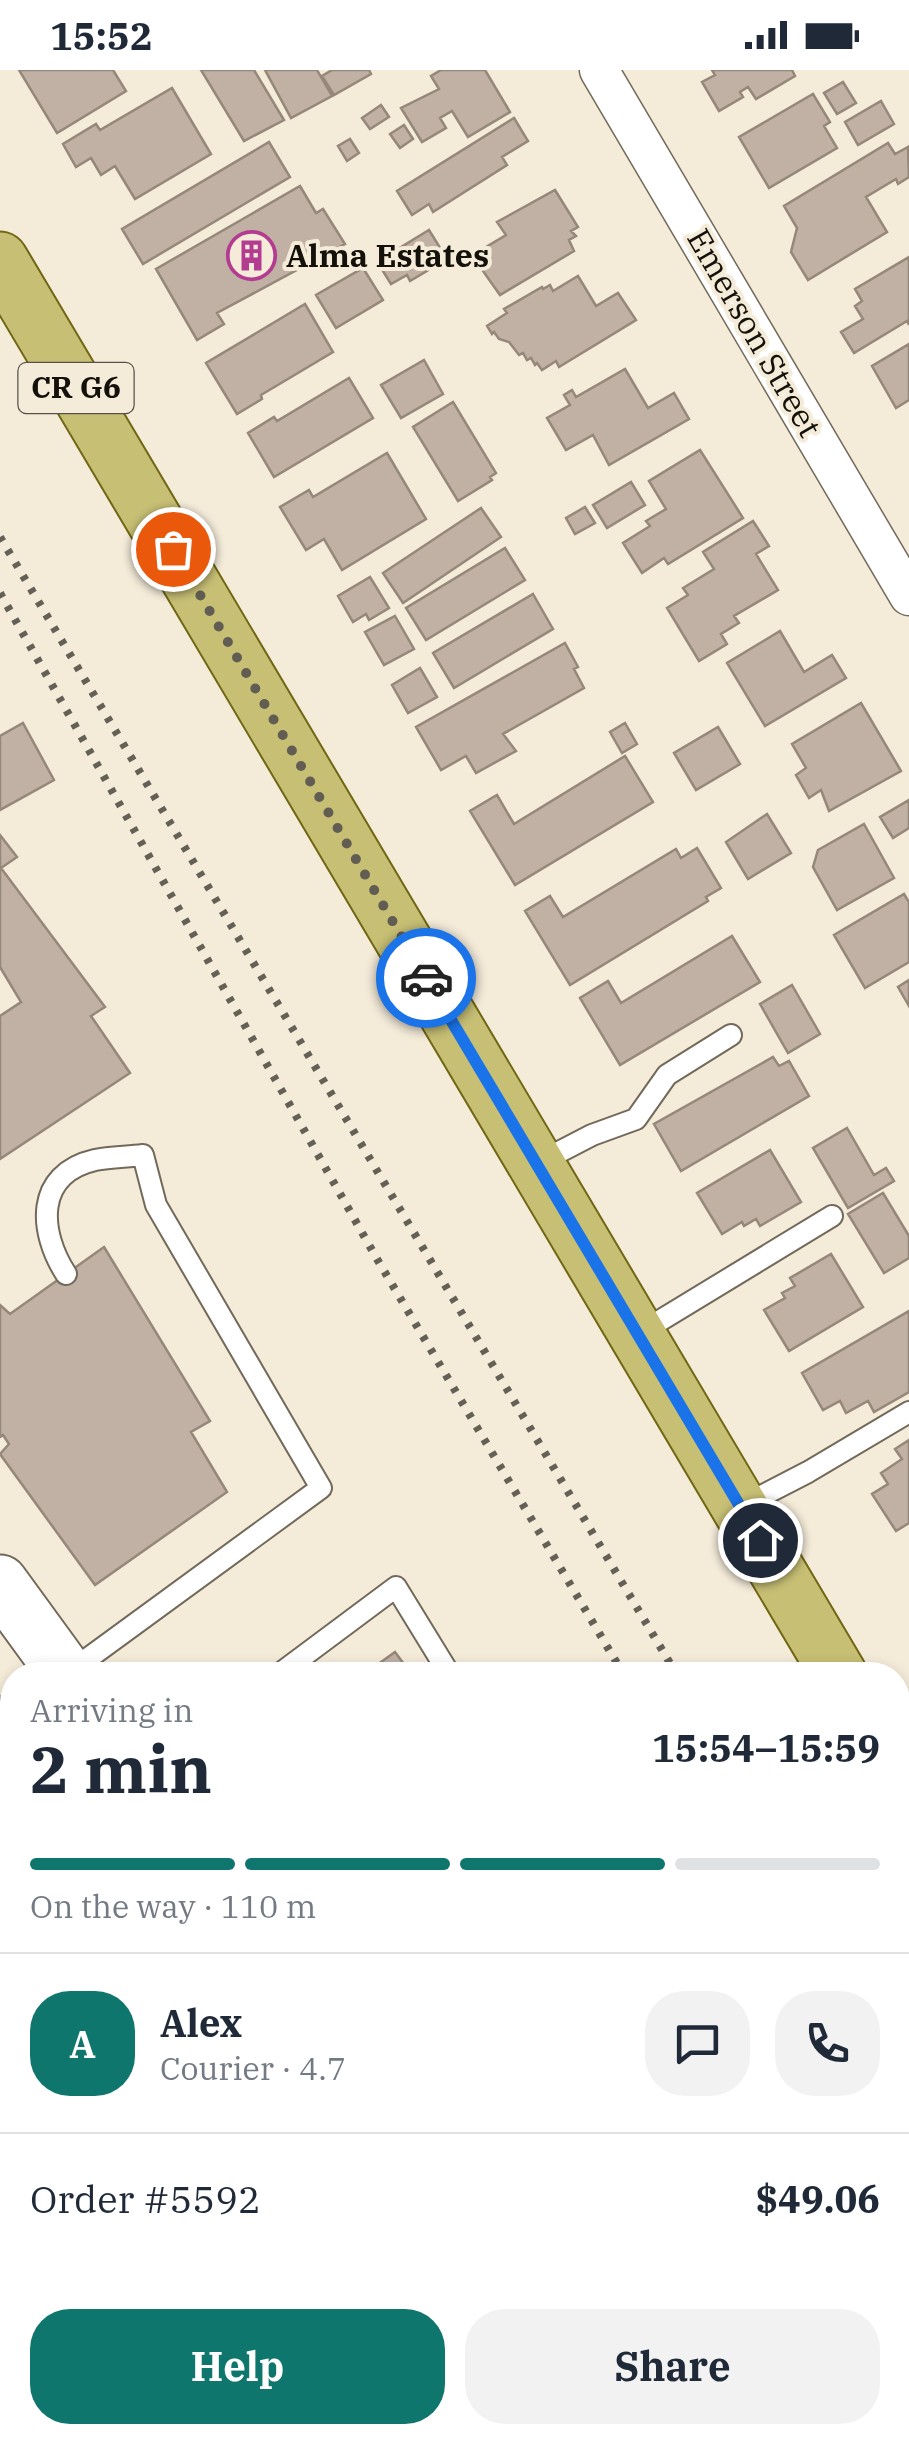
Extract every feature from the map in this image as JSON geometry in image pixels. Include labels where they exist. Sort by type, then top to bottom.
[{"type":"main road","name":"CR G6","points":[[0,260],[832,1662]]},
{"type":"main road","points":[[0,304],[153,516]]},
{"type":"street","name":"Emerson Street","points":[[599,70],[909,596]]},
{"type":"street","points":[[0,1583],[58,1662]]},
{"type":"lane","points":[[537,1164],[592,1135],[636,1119],[667,1074],[731,1035]]},
{"type":"lane","points":[[66,1274],[48,1240],[46,1216],[52,1191],[66,1174],[92,1161],[143,1155],[156,1205],[321,1488],[83,1662]]},
{"type":"lane","points":[[638,1334],[832,1216]]},
{"type":"lane","points":[[740,1506],[808,1472],[909,1412]]},
{"type":"lane","points":[[295,1662],[396,1587],[442,1662]]},
{"type":"building","points":[[19,70],[113,70],[126,91],[57,133]]},
{"type":"building","points":[[201,70],[254,70],[284,120],[244,141]]},
{"type":"building","points":[[265,70],[317,70],[332,96],[291,118]]},
{"type":"building","points":[[332,70],[369,70],[371,74],[334,95],[322,76]]},
{"type":"building","points":[[441,70],[485,70],[510,112],[468,137],[452,111],[440,118],[446,128],[422,142],[401,108],[439,89],[431,76]]},
{"type":"building","points":[[712,70],[792,70],[795,76],[756,99],[748,87],[740,92],[743,97],[719,111],[702,82],[715,75]]},
{"type":"building","points":[[843,82],[856,103],[837,114],[824,93]]},
{"type":"building","points":[[172,88],[211,154],[135,199],[115,166],[101,175],[91,158],[76,167],[63,144],[96,124],[100,130]]},
{"type":"building","points":[[813,94],[830,122],[824,126],[837,148],[769,188],[739,137]]},
{"type":"building","points":[[881,101],[894,124],[858,145],[845,122]]},
{"type":"building","points":[[381,105],[389,117],[370,129],[362,118]]},
{"type":"building","points":[[514,118],[528,141],[502,157],[507,165],[433,212],[429,204],[412,215],[397,191]]},
{"type":"building","points":[[404,125],[413,139],[400,148],[390,134]]},
{"type":"building","points":[[350,139],[359,153],[347,161],[338,146]]},
{"type":"building","points":[[269,142],[290,177],[143,264],[122,229]]},
{"type":"building","points":[[888,143],[895,154],[908,147],[909,177],[898,184],[896,179],[866,197],[887,232],[808,280],[791,252],[797,228],[784,206]]},
{"type":"building","name":"Alma Estates","points":[[300,186],[316,213],[323,209],[345,244],[217,313],[224,324],[197,340],[156,269]]},
{"type":"building","points":[[555,190],[578,227],[571,231],[576,236],[569,240],[574,251],[500,295],[478,264],[481,263],[476,253],[506,235],[497,222]]},
{"type":"building","points":[[429,230],[447,259],[410,281],[407,275],[391,284],[381,268],[397,259],[393,252]]},
{"type":"building","points":[[909,257],[909,325],[907,321],[854,353],[841,332],[863,319],[855,306],[862,301],[855,289]]},
{"type":"building","points":[[363,268],[383,300],[336,328],[316,295]]},
{"type":"building","points":[[578,276],[596,306],[618,293],[636,320],[559,367],[556,361],[542,370],[531,358],[519,355],[509,342],[492,334],[487,326],[507,313],[504,309],[542,287],[550,285],[553,291]]},
{"type":"building","points":[[305,304],[333,352],[237,414],[206,363]]},
{"type":"building","points":[[909,344],[909,400],[896,408],[872,366]]},
{"type":"building","points":[[424,360],[443,394],[401,418],[381,385]]},
{"type":"building","points":[[625,369],[648,408],[674,393],[689,419],[609,465],[593,435],[566,450],[547,418],[570,405],[564,395],[572,390],[576,397]]},
{"type":"building","points":[[349,378],[373,418],[274,477],[248,433],[274,417],[277,421]]},
{"type":"building","points":[[453,402],[496,473],[490,477],[492,480],[458,501],[413,427]]},
{"type":"building","points":[[700,450],[743,518],[668,564],[664,558],[642,573],[623,543],[650,526],[646,521],[666,509],[649,481]]},
{"type":"building","points":[[387,453],[426,519],[342,570],[324,539],[306,550],[280,507],[309,490],[313,497]]},
{"type":"building","points":[[631,482],[645,505],[607,528],[593,505]]},
{"type":"building","points":[[585,507],[595,523],[575,534],[566,518]]},
{"type":"building","points":[[481,508],[501,537],[403,603],[383,573]]},
{"type":"building","points":[[753,521],[769,546],[756,554],[778,590],[734,616],[739,623],[721,634],[727,644],[699,661],[667,608],[688,595],[683,588],[714,569],[703,552]]},
{"type":"building","points":[[505,548],[525,580],[426,640],[406,608]]},
{"type":"building","points":[[370,577],[389,608],[369,620],[366,614],[353,622],[338,596]]},
{"type":"building","points":[[533,594],[553,629],[454,688],[433,653]]},
{"type":"building","points":[[395,616],[414,649],[384,665],[365,632]]},
{"type":"building","points":[[780,631],[804,672],[832,655],[846,678],[765,726],[727,663]]},
{"type":"building","points":[[565,643],[584,688],[503,734],[516,751],[476,773],[466,756],[441,770],[416,727]]},
{"type":"building","points":[[420,668],[437,697],[408,713],[392,685]]},
{"type":"building","points":[[861,703],[901,771],[829,811],[821,790],[809,798],[796,775],[806,768],[792,744]]},
{"type":"building","points":[[23,723],[54,780],[0,810],[0,736]]},
{"type":"building","points":[[625,723],[637,744],[622,753],[610,732]]},
{"type":"building","points":[[718,727],[740,764],[696,790],[674,753]]},
{"type":"building","points":[[625,756],[653,802],[515,885],[470,811],[497,795],[514,824]]},
{"type":"building","points":[[909,800],[909,828],[893,838],[880,817]]},
{"type":"building","points":[[767,814],[791,853],[748,879],[726,842]]},
{"type":"building","points":[[864,824],[894,878],[837,910],[813,867],[818,850]]},
{"type":"building","points":[[0,835],[17,857],[1,868],[105,1007],[91,1016],[130,1073],[0,1159],[0,1016],[21,1002],[0,967]]},
{"type":"building","points":[[697,848],[721,888],[706,897],[708,901],[570,985],[525,911],[550,896],[563,917],[676,849],[681,858]]},
{"type":"building","points":[[904,894],[909,902],[909,962],[865,988],[834,935]]},
{"type":"building","points":[[732,936],[760,982],[620,1065],[580,998],[608,981],[621,1003]]},
{"type":"building","points":[[909,980],[909,1006],[898,987]]},
{"type":"building","points":[[792,985],[820,1034],[788,1053],[760,1004]]},
{"type":"building","points":[[773,1057],[779,1066],[789,1061],[809,1096],[681,1171],[654,1124]]},
{"type":"building","points":[[847,1128],[874,1175],[886,1168],[894,1181],[848,1208],[813,1148]]},
{"type":"building","points":[[770,1150],[801,1202],[760,1226],[756,1219],[722,1234],[697,1193]]},
{"type":"building","points":[[883,1193],[909,1236],[909,1258],[884,1273],[848,1214]]},
{"type":"building","points":[[104,1247],[210,1421],[191,1432],[227,1492],[95,1585],[0,1454],[9,1444],[3,1435],[0,1437],[0,1305],[10,1314]]},
{"type":"building","points":[[831,1254],[863,1307],[789,1351],[764,1310],[785,1298],[782,1293],[795,1286],[790,1278]]},
{"type":"building","points":[[909,1311],[909,1392],[874,1412],[868,1401],[846,1413],[840,1401],[823,1410],[802,1373]]},
{"type":"building","points":[[909,1440],[909,1523],[896,1531],[872,1494],[888,1484],[881,1473],[902,1459],[895,1449]]},
{"type":"building","points":[[395,1652],[402,1662],[381,1662]]},
{"type":"railway","points":[[0,537],[669,1662]]},
{"type":"railway","points":[[0,593],[377,1259],[616,1662]]},
{"type":"way so far","points":[[173,549],[426,978]]},
{"type":"place","name":"Alma Estates","points":[[251,256]]},
{"type":"route","points":[[426,978],[760,1540]]}]
